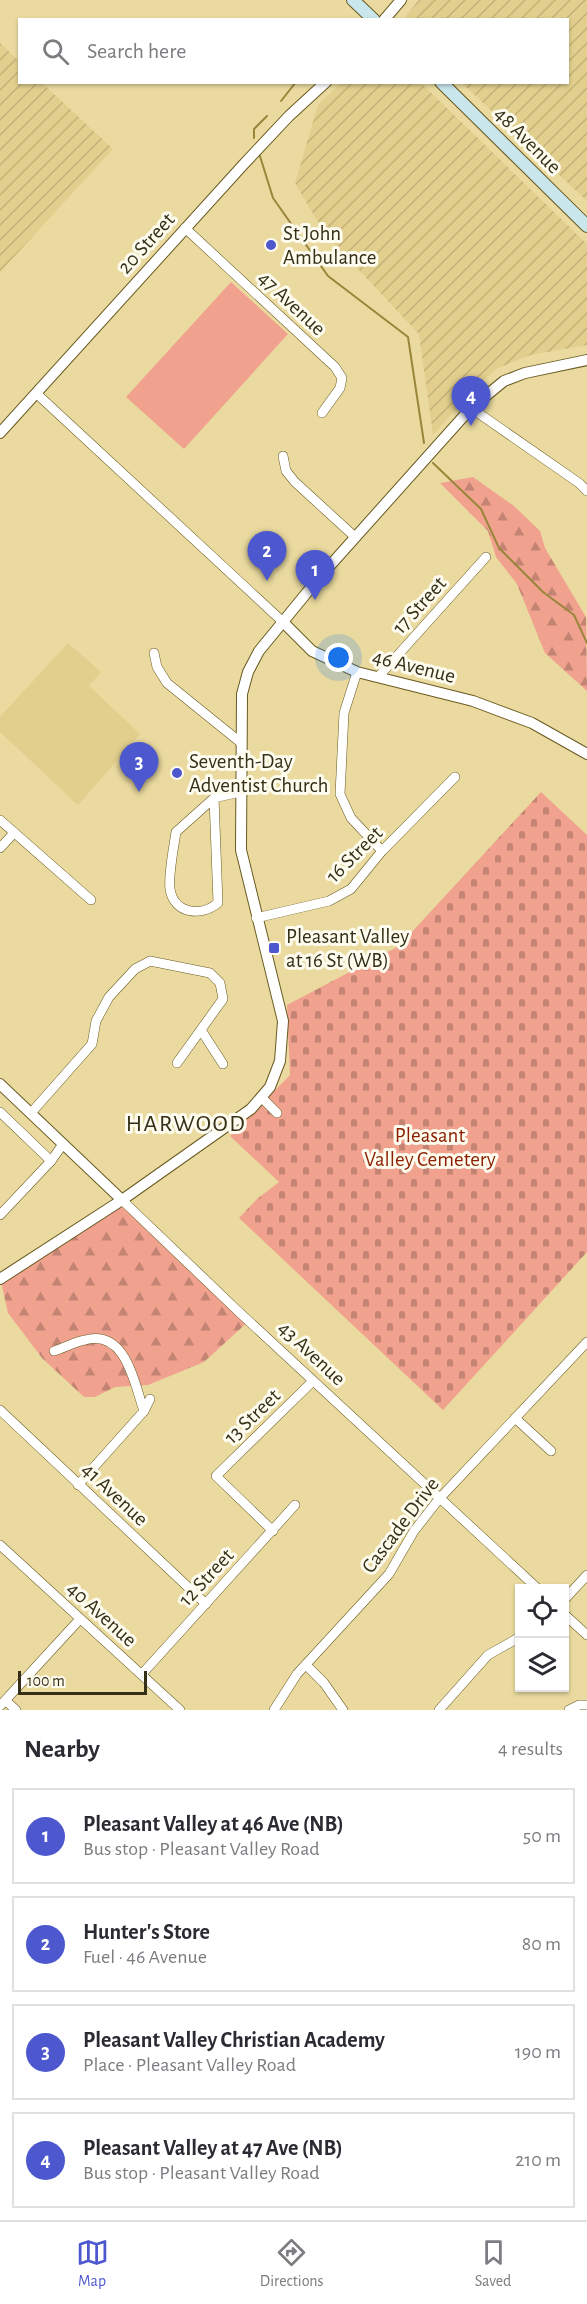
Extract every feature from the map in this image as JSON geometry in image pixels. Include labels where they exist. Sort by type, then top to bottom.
[{"type":"main road","points":[[353,0],[372,18]]},
{"type":"main road","name":"48 Avenue","points":[[443,84],[587,226]]},
{"type":"street","points":[[386,18],[401,0]]},
{"type":"street","name":"20 Street","points":[[0,433],[185,228],[289,116],[324,84]]},
{"type":"street","name":"47 Avenue","points":[[185,228],[335,367],[342,378],[340,388],[322,413]]},
{"type":"street","points":[[0,1279],[122,1200],[251,1109],[270,1087],[280,1061],[283,1021],[241,850],[240,742],[242,694],[248,672],[259,651],[283,622],[355,537],[471,408],[504,381],[525,373],[587,360]]},
{"type":"street","name":"46 Avenue","points":[[37,394],[312,651],[357,672],[473,701],[532,723],[587,754]]},
{"type":"street","points":[[471,408],[579,483],[587,491]]},
{"type":"street","points":[[283,456],[286,471],[355,537]]},
{"type":"street","name":"17 Street","points":[[379,676],[486,557]]},
{"type":"street","points":[[154,653],[157,667],[167,682],[240,742]]},
{"type":"street","points":[[357,672],[344,713],[340,794],[351,818],[382,851]]},
{"type":"street","name":"16 Street","points":[[256,918],[329,902],[351,888],[382,851],[455,777]]},
{"type":"street","points":[[214,798],[218,903],[208,911],[190,912],[178,905],[170,889],[176,832],[214,798],[240,792]]},
{"type":"street","points":[[0,820],[91,900]]},
{"type":"street","points":[[0,848],[14,833]]},
{"type":"street","points":[[32,1113],[92,1044],[96,1022],[110,997],[135,969],[150,961],[210,972],[220,983],[223,999],[177,1063]]},
{"type":"street","points":[[201,1030],[223,1064]]},
{"type":"street","name":"43 Avenue","points":[[0,1084],[313,1381],[533,1584]]},
{"type":"street","points":[[262,1098],[277,1113]]},
{"type":"street","points":[[0,1112],[51,1161]]},
{"type":"street","points":[[0,1215],[51,1161],[63,1144]]},
{"type":"street","points":[[54,1352],[87,1339],[103,1339],[117,1346],[124,1356],[144,1411]]},
{"type":"street","name":"Cascade Drive","points":[[274,1710],[297,1674],[389,1574],[414,1531],[439,1499],[587,1342]]},
{"type":"street","name":"13 Street","points":[[273,1531],[216,1476],[313,1381]]},
{"type":"street","points":[[78,1485],[144,1411],[150,1399]]},
{"type":"street","name":"41 Avenue","points":[[0,1410],[206,1604]]},
{"type":"street","points":[[514,1418],[551,1451]]},
{"type":"street","name":"12 Street","points":[[142,1674],[296,1505]]},
{"type":"street","name":"40 Avenue","points":[[0,1545],[180,1710]]},
{"type":"street","points":[[0,1561],[8,1552]]},
{"type":"street","points":[[569,1595],[587,1575]]},
{"type":"street","points":[[16,1710],[3,1704],[80,1619]]},
{"type":"street","points":[[569,1619],[587,1635]]},
{"type":"street","points":[[439,1710],[488,1655],[517,1638]]},
{"type":"street","points":[[306,1665],[324,1683],[343,1710]]},
{"type":"street","points":[[569,1710],[579,1705],[587,1705]]},
{"type":"shaded area","points":[[419,0],[587,0],[587,201],[463,84],[569,84],[569,18],[406,18]]},
{"type":"shaded area","points":[[0,43],[18,60],[18,84],[43,84],[113,149],[0,272]]},
{"type":"shaded area","points":[[340,84],[422,84],[587,244],[587,345],[531,355],[498,368],[475,387],[433,435],[419,334],[325,234],[295,183],[318,105]]},
{"type":"shaded area","points":[[68,643],[101,672],[89,686],[140,734],[78,805],[0,732],[0,717]]},
{"type":"green space","points":[[231,282],[288,334],[184,449],[126,397]]},
{"type":"green space","points":[[473,477],[514,506],[540,531],[545,548],[586,617],[587,691],[545,653],[517,584],[496,557],[488,531],[440,483]]},
{"type":"green space","name":"Pleasant Valley Cemetery","points":[[541,792],[587,835],[587,1252],[443,1410],[239,1218],[257,1199],[279,1182],[230,1136],[290,1075],[287,1005],[399,946]]},
{"type":"green space","points":[[115,1201],[251,1319],[204,1362],[148,1385],[115,1387],[95,1397],[84,1397],[42,1358],[8,1313],[1,1282]]},
{"type":"waterway","points":[[281,101],[294,84]]},
{"type":"waterway","points":[[254,138],[254,129],[267,116]]},
{"type":"waterway","points":[[259,153],[273,198],[328,276],[408,337],[424,443]]},
{"type":"waterway","points":[[433,463],[481,509],[499,548],[543,592],[574,615],[587,643]]},
{"type":"place","name":"St John Ambulance","points":[[271,245]]},
{"type":"place","name":"Pleasant Valley at 47 Ave (NB)","points":[[471,426]]},
{"type":"place","name":"Hunter's Store","points":[[267,581]]},
{"type":"place","name":"Pleasant Valley at 46 Ave (NB)","points":[[315,600]]},
{"type":"place","name":"Seventh-Day Adventist Church","points":[[177,773]]},
{"type":"place","name":"Pleasant Valley Christian Academy","points":[[139,792]]},
{"type":"place","name":"Pleasant Valley at 16 St (WB)","points":[[274,948]]},
{"type":"district","name":"HARWOOD","points":[[186,1123]]}]
